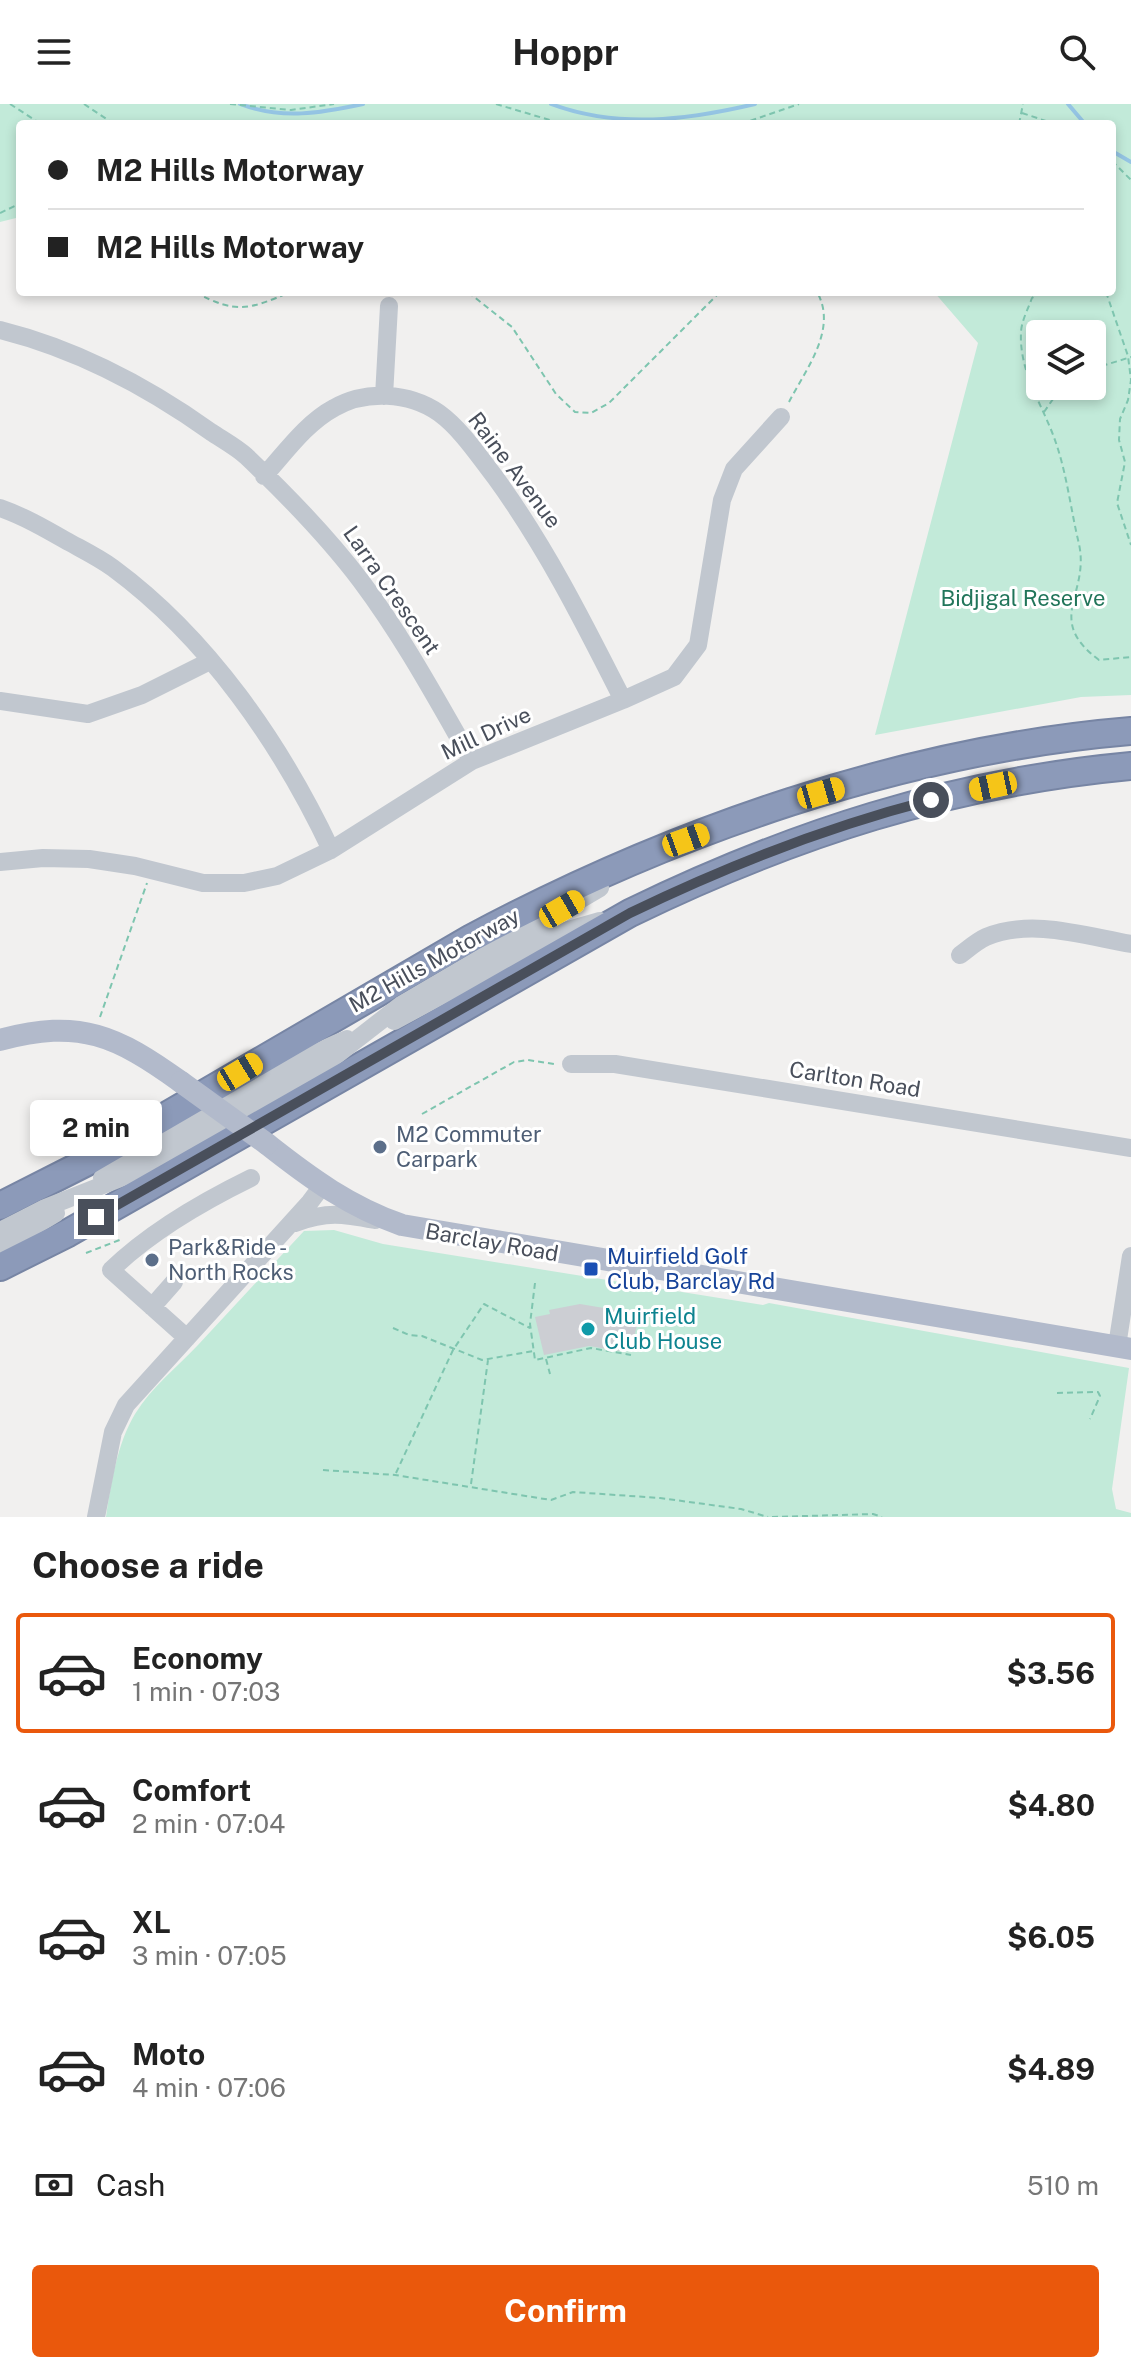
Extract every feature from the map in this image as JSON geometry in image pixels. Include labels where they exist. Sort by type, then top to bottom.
[{"type":"highway","name":"M2 Hills Motorway","points":[[0,1206],[87,1162],[357,1003],[504,921],[625,864],[797,801],[870,779],[1030,745],[1131,731]]},
{"type":"highway","points":[[0,1267],[82,1225],[630,913],[723,869],[881,813],[993,786],[1131,766]]},
{"type":"main road","name":"Barclay Road","points":[[0,1040],[34,1032],[89,1034],[129,1047],[322,1186],[357,1207],[402,1225],[1124,1347]]},
{"type":"street","points":[[384,396],[389,306]]},
{"type":"street","name":"Larra Crescent","points":[[0,330],[85,360],[164,398],[245,455],[313,523],[360,580],[424,677],[472,761]]},
{"type":"street","name":"Raine Avenue","points":[[264,476],[323,415],[335,407],[360,398],[384,396],[413,401],[437,412],[478,454],[525,518],[553,564],[623,700]]},
{"type":"street","name":"Mill Drive","points":[[0,862],[77,858],[203,883],[244,883],[277,876],[331,850],[472,761],[674,677],[698,645],[722,500],[734,469],[781,417]]},
{"type":"street","points":[[0,508],[19,514],[111,566],[180,625],[252,716],[311,808],[331,850]]},
{"type":"street","points":[[0,701],[88,714],[142,695],[210,661]]},
{"type":"street","points":[[365,1033],[401,1005],[487,952],[686,840]]},
{"type":"street","points":[[0,1247],[41,1224],[128,1159],[321,1050],[407,1015],[558,933],[630,913]]},
{"type":"street","points":[[960,955],[983,938],[1009,929],[1052,931],[1131,944]]},
{"type":"street","name":"Carlton Road","points":[[571,1064],[615,1064],[1131,1148]]},
{"type":"street","points":[[187,1338],[111,1270],[135,1246],[251,1178]]},
{"type":"street","points":[[96,1517],[108,1453],[119,1418],[135,1393],[322,1186]]},
{"type":"street","points":[[0,1231],[81,1194]]},
{"type":"street","points":[[290,1225],[334,1213],[402,1225]]},
{"type":"street","points":[[1124,1347],[1131,1256]]},
{"type":"street","points":[[152,1307],[174,1282]]},
{"type":"path","points":[[10,104],[35,120]]},
{"type":"path","points":[[84,104],[108,120]]},
{"type":"path","points":[[230,104],[291,110],[334,104]]},
{"type":"path","points":[[496,104],[550,120]]},
{"type":"path","points":[[753,120],[799,104]]},
{"type":"path","points":[[1020,120],[1023,104]]},
{"type":"path","points":[[1022,113],[1043,120]]},
{"type":"path","points":[[1116,165],[1131,180]]},
{"type":"path","points":[[202,296],[218,305],[240,309],[258,306],[281,296]]},
{"type":"path","points":[[473,296],[512,327],[556,394],[575,412],[591,413],[609,403],[716,296]]},
{"type":"path","points":[[781,417],[822,339],[825,306],[819,296]]},
{"type":"path","points":[[1035,296],[1021,332],[1028,378],[1057,444],[1081,554],[1080,575],[1070,618],[1073,632],[1086,650],[1099,660],[1131,657]]},
{"type":"path","points":[[1108,296],[1130,356],[1128,400],[1120,419],[1119,440],[1125,462],[1117,503],[1131,545]]},
{"type":"path","points":[[1106,364],[1130,356]]},
{"type":"path","points":[[1043,413],[1052,400]]},
{"type":"path","points":[[99,1018],[151,871]]},
{"type":"path","points":[[422,1114],[514,1062],[528,1060],[571,1064]]},
{"type":"path","points":[[86,1253],[105,1244]]},
{"type":"path","points":[[535,1283],[530,1328],[535,1360],[591,1348],[631,1355]]},
{"type":"path","points":[[395,1475],[453,1350],[484,1304],[530,1328]]},
{"type":"path","points":[[393,1328],[482,1360],[533,1351]]},
{"type":"path","points":[[545,1358],[550,1374]]},
{"type":"path","points":[[471,1485],[488,1359]]},
{"type":"path","points":[[1057,1393],[1098,1392],[1098,1403],[1090,1419]]},
{"type":"path","points":[[323,1470],[395,1475],[551,1500],[573,1492],[660,1498],[741,1509],[770,1517],[873,1514],[882,1517]]},
{"type":"green space","name":"Bidjigal Reserve","points":[[0,104],[1131,104],[1131,695],[1081,697],[875,735],[978,343],[937,296],[1116,296],[1116,120],[16,120],[16,218],[0,222]]},
{"type":"green space","points":[[334,1230],[383,1244],[763,1305],[769,1303],[1129,1368],[1112,1489],[1116,1509],[1131,1513],[1131,1517],[106,1517],[119,1451],[135,1414],[149,1395],[304,1231]]},
{"type":"building","name":"Muirfield Club House","points":[[580,1304],[640,1314],[632,1345],[619,1351],[589,1346],[544,1355],[535,1317],[550,1314],[549,1310]]},
{"type":"waterway","points":[[240,104],[286,113],[317,112],[363,104]]},
{"type":"waterway","points":[[551,104],[576,112],[627,119],[678,118],[755,104]]},
{"type":"waterway","points":[[1068,104],[1082,120]]},
{"type":"waterway","points":[[1116,153],[1131,162]]},
{"type":"place","name":"M2 Commuter Carpark","points":[[380,1147]]},
{"type":"place","name":"Park&Ride - North Rocks","points":[[152,1260]]},
{"type":"place","name":"Muirfield Golf Club, Barclay Rd","points":[[591,1269]]},
{"type":"place","name":"Muirfield Club House","points":[[588,1329]]},
{"type":"route","points":[[96,1217],[630,913],[711,874],[774,849],[881,813],[931,800]]}]
